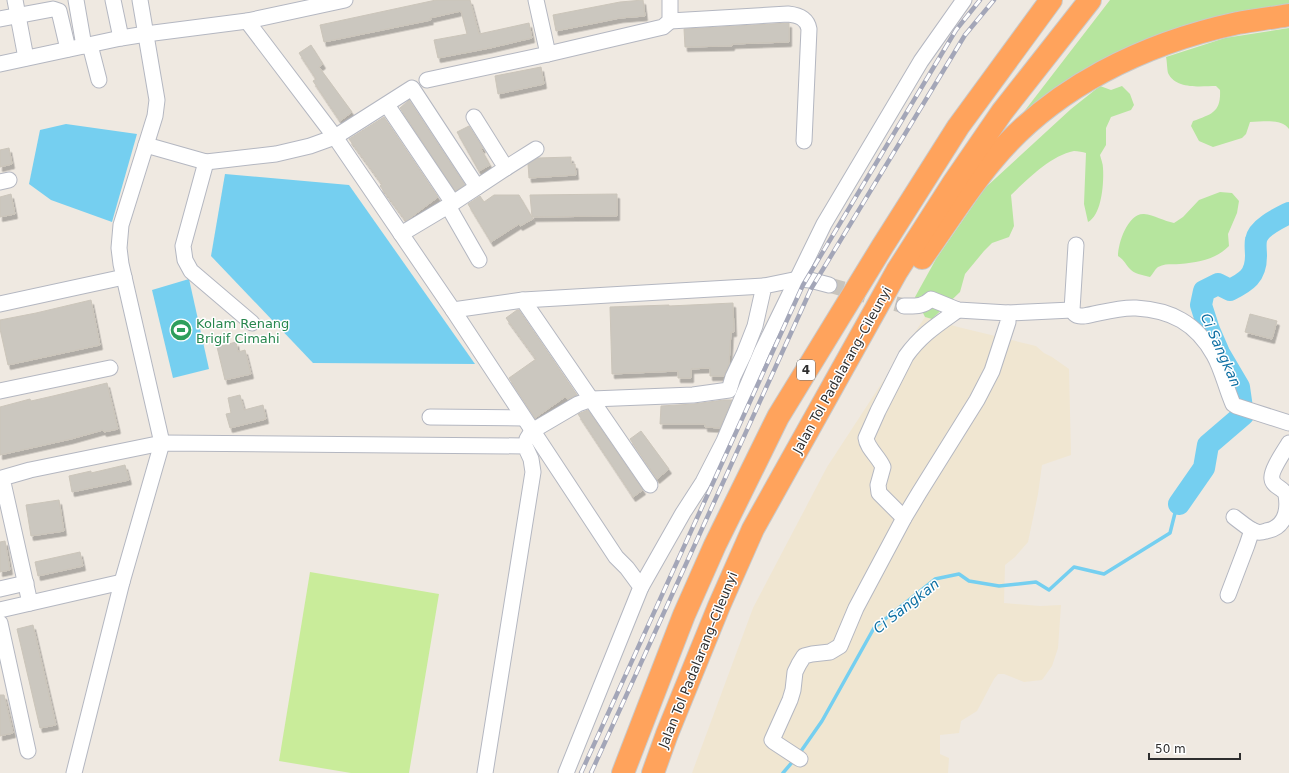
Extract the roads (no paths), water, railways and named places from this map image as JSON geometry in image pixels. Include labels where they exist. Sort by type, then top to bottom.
[{"type":"highway","name":"Jalan Tol Padalarang–Cileunyi","points":[[623,773],[684,615],[715,544],[778,417],[882,247],[958,127],[1051,0]]},
{"type":"highway","name":"Jalan Tol Padalarang–Cileunyi","points":[[653,773],[667,734],[719,606],[753,529],[802,439],[849,359],[897,271],[954,182],[1002,112],[1090,0]]},
{"type":"highway","points":[[849,359],[991,162],[1017,134],[1048,107],[1078,86],[1131,57],[1216,29],[1249,21],[1289,15]]},
{"type":"street","points":[[15,0],[26,58]]},
{"type":"street","points":[[76,0],[87,46],[99,80]]},
{"type":"street","points":[[114,0],[121,38]]},
{"type":"street","points":[[74,773],[122,582],[162,443],[121,264],[119,248],[121,225],[155,116],[156,100],[140,0]]},
{"type":"street","points":[[0,64],[121,38],[247,20],[345,0]]},
{"type":"street","points":[[536,0],[548,54]]},
{"type":"street","points":[[670,0],[670,20]]},
{"type":"street","points":[[566,773],[642,587],[724,441],[762,351],[824,224],[921,61],[964,0]]},
{"type":"street","points":[[0,19],[53,9],[59,10],[68,49]]},
{"type":"street","points":[[427,80],[652,30],[663,27],[670,20],[788,14],[797,15],[804,19],[808,29],[804,141]]},
{"type":"street","points":[[247,20],[335,137],[453,310],[616,557],[642,587]]},
{"type":"street","points":[[146,146],[206,162],[276,154],[310,146],[335,137],[412,88],[477,187]]},
{"type":"street","points":[[387,105],[451,204],[479,260]]},
{"type":"street","points":[[474,117],[506,168]]},
{"type":"street","points":[[401,234],[451,204],[536,149]]},
{"type":"street","points":[[206,162],[183,246],[185,260],[191,270],[252,323]]},
{"type":"street","points":[[1076,245],[1072,310],[1074,314],[1084,316],[1136,308],[1169,313],[1181,319],[1194,329],[1214,355],[1233,404],[1289,423]]},
{"type":"street","points":[[0,304],[124,277]]},
{"type":"street","points":[[453,310],[523,300],[764,286],[798,279],[810,280],[829,285]]},
{"type":"street","points":[[485,773],[533,472],[531,459],[525,446],[527,438],[532,431],[578,404],[592,399],[693,395],[729,390],[755,326],[764,286]]},
{"type":"street","points":[[904,306],[919,306],[926,304],[931,299],[958,310],[1008,313],[1072,310]]},
{"type":"street","points":[[523,300],[650,485]]},
{"type":"street","points":[[904,518],[879,494],[877,488],[883,467],[876,454],[866,442],[866,438],[906,356],[922,336],[958,310]]},
{"type":"street","points":[[797,756],[772,740],[790,700],[795,672],[804,656],[830,652],[840,646],[856,608],[904,518],[977,400],[992,370],[1008,322],[1008,313]]},
{"type":"street","points":[[0,391],[110,368]]},
{"type":"street","points":[[430,417],[523,418]]},
{"type":"street","points":[[30,604],[26,583],[4,501],[1,478],[30,470],[162,443],[525,446]]},
{"type":"street","points":[[1234,517],[1252,530],[1260,533],[1269,531],[1281,524],[1287,509],[1285,493],[1275,485],[1272,479],[1272,473],[1289,443]]},
{"type":"street","points":[[1228,595],[1252,530]]},
{"type":"street","points":[[0,610],[122,582]]},
{"type":"street","points":[[0,589],[26,583]]},
{"type":"street","points":[[0,623],[28,751]]},
{"type":"water","points":[[66,124],[137,134],[112,222],[51,200],[29,184],[40,130]]},
{"type":"water","points":[[225,174],[349,185],[475,364],[313,363],[211,256]]},
{"type":"water","name":"Kolam Renang Brigif Cimahi","points":[[189,279],[209,369],[173,378],[152,290]]},
{"type":"waterway","name":"Ci Sangkan","points":[[1179,504],[1204,468],[1208,445],[1243,415],[1239,387],[1219,353],[1209,330],[1201,305],[1204,291],[1218,284],[1230,290],[1249,278],[1256,263],[1256,242],[1261,231],[1289,213]]},
{"type":"waterway","name":"Ci Sangkan","points":[[799,754],[822,721],[874,628],[935,579],[959,574],[969,581],[999,586],[1036,582],[1049,590],[1074,567],[1104,574],[1170,533],[1179,504]]},
{"type":"waterway","name":"Ci Sangkan","points":[[783,773],[794,760]]},
{"type":"tunnel","points":[[829,285],[904,306]]},
{"type":"railway","points":[[581,773],[803,285],[956,30],[980,0]]},
{"type":"railway","points":[[591,773],[811,289],[965,35],[994,0]]},
{"type":"place","name":"Kolam Renang Brigif Cimahi","points":[[181,330]]}]
